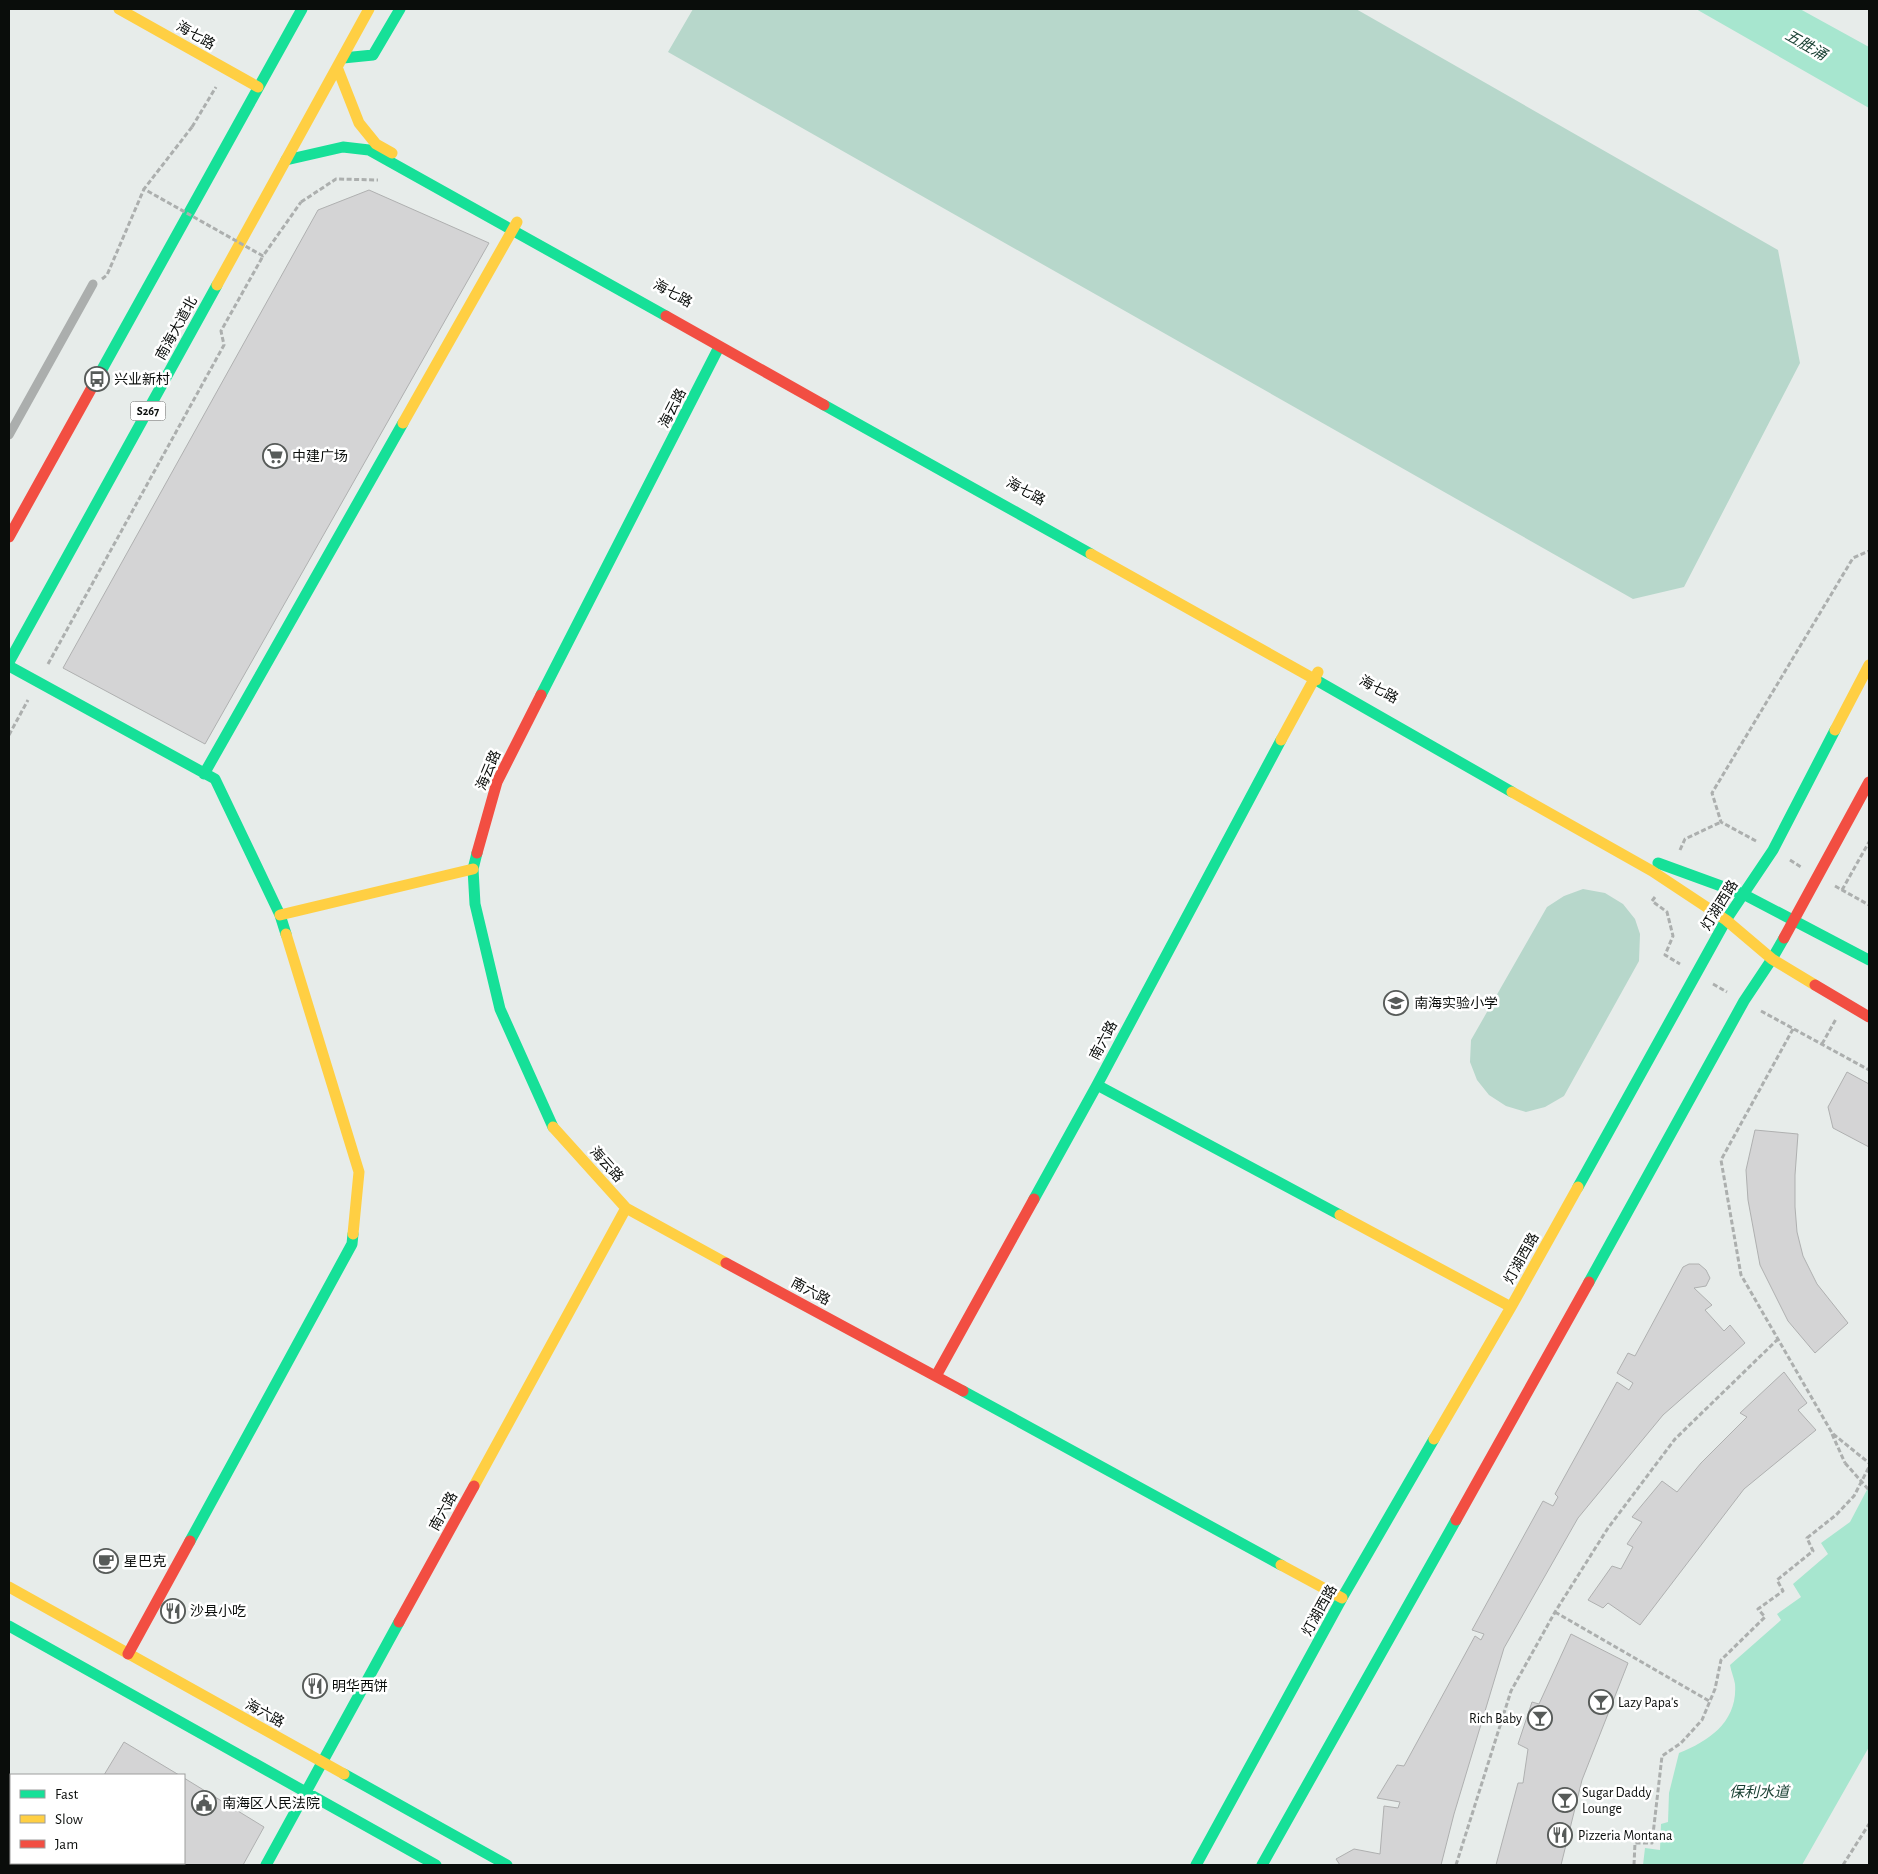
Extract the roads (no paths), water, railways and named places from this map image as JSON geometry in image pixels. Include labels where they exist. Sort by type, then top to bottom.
[{"type":"main road","name":"海七路","points":[[119,9],[258,87]]},
{"type":"main road","points":[[9,537],[258,87],[261,73],[302,9]]},
{"type":"main road","name":"南海大道北","points":[[9,662],[368,9]]},
{"type":"main road","points":[[340,63],[373,55],[400,9]]},
{"type":"main road","name":"海七路","points":[[340,63],[359,123],[376,144],[719,348],[1660,864],[1744,894],[1869,960]]},
{"type":"main road","name":"海七路","points":[[286,160],[343,147],[369,150],[514,226],[1316,676],[1652,871],[1726,920],[1772,959],[1869,1017]]},
{"type":"main road","points":[[204,774],[514,226]]},
{"type":"main road","name":"海云路","points":[[626,1208],[550,1124],[500,1009],[475,904],[473,869],[497,782],[719,348]]},
{"type":"main road","name":"灯湖西路","points":[[1196,1865],[1342,1598],[1511,1307],[1726,920],[1772,850],[1869,665]]},
{"type":"main road","points":[[9,666],[215,779],[280,915],[359,1172],[352,1244],[128,1654]]},
{"type":"main road","name":"南六路","points":[[266,1865],[626,1208],[936,1376],[1097,1085],[1316,676]]},
{"type":"main road","points":[[1262,1865],[1638,1196],[1744,1001],[1772,959],[1869,782]]},
{"type":"main road","points":[[280,915],[473,869]]},
{"type":"main road","points":[[1097,1085],[1511,1307]]},
{"type":"main road","points":[[936,1376],[1342,1598]]},
{"type":"main road","name":"海六路","points":[[9,1587],[507,1865]]},
{"type":"main road","points":[[9,1626],[436,1865]]},
{"type":"lane","points":[[9,435],[93,284]]},
{"type":"water","name":"五胜涌","points":[[1696,9],[1800,9],[1869,47],[1869,108]]},
{"type":"water","name":"保利水道","points":[[1869,1486],[1869,1747],[1802,1865],[1643,1865],[1645,1848],[1660,1850],[1661,1824],[1668,1822],[1669,1793],[1679,1753],[1711,1736],[1727,1719],[1732,1709],[1735,1697],[1735,1684],[1730,1665],[1781,1620],[1777,1614],[1801,1597],[1793,1584],[1828,1554],[1821,1543],[1850,1522]]},
{"type":"place","name":"兴业新村","points":[[97,379]]},
{"type":"place","name":"中建广场","points":[[275,456]]},
{"type":"place","name":"南海实验小学","points":[[1396,1003]]},
{"type":"place","name":"星巴克","points":[[106,1561]]},
{"type":"place","name":"沙县小吃","points":[[173,1611]]},
{"type":"place","name":"明华西饼","points":[[315,1686]]},
{"type":"place","name":"Lazy Papa's","points":[[1601,1702]]},
{"type":"place","name":"Rich Baby","points":[[1540,1718]]},
{"type":"place","name":"Sugar Daddy Lounge","points":[[1565,1800]]},
{"type":"place","name":"南海区人民法院","points":[[204,1803]]},
{"type":"place","name":"Pizzeria Montana","points":[[1560,1835]]}]
